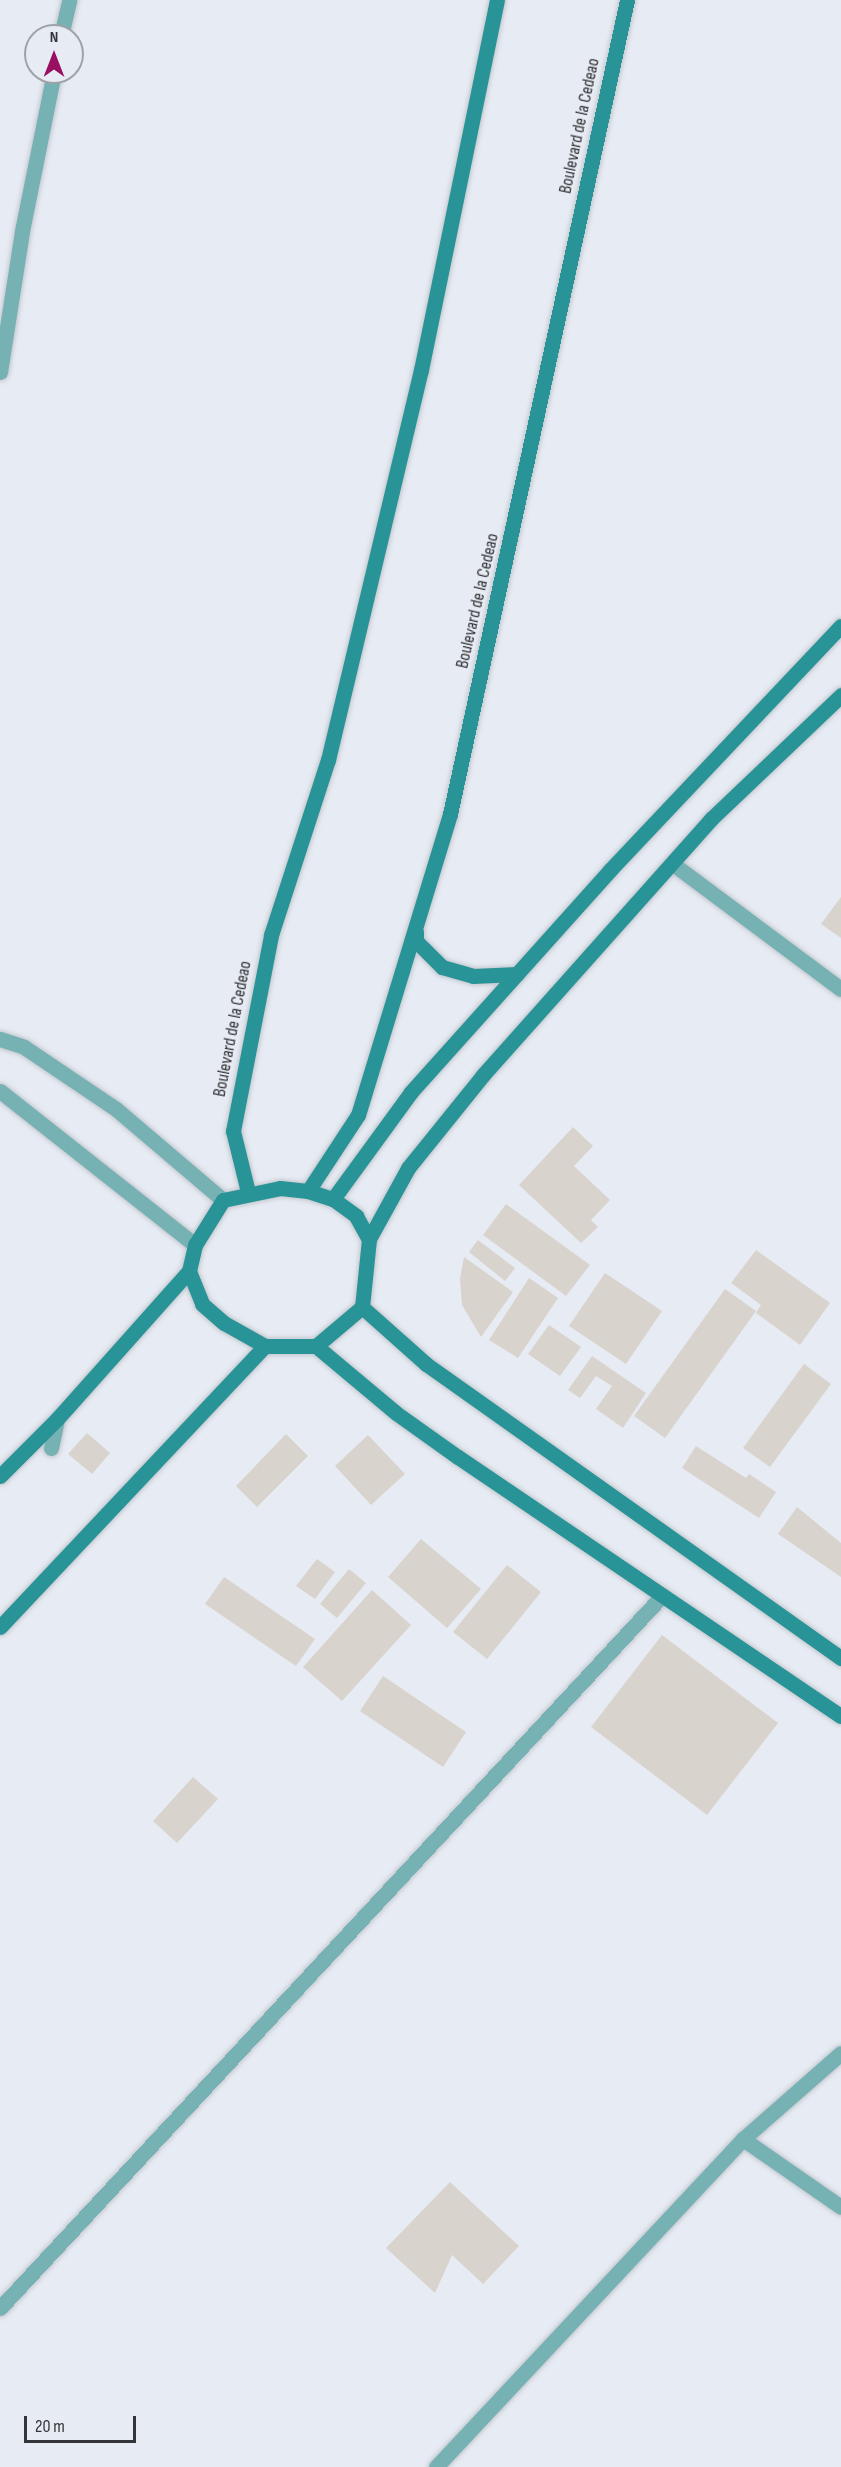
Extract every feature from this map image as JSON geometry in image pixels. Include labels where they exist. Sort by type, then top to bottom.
[{"type":"main road","name":"Boulevard de la Cedeao","points":[[248,1192],[233,1131],[271,935],[334,737],[422,370],[497,0]]},
{"type":"main road","name":"Boulevard de la Cedeao","points":[[308,1191],[358,1115],[416,932],[455,792],[627,0]]},
{"type":"main road","points":[[333,1199],[411,1092],[609,870],[841,626]]},
{"type":"main road","points":[[316,1346],[362,1307],[369,1239],[408,1168],[483,1076],[711,819],[841,695]]},
{"type":"main road","points":[[416,932],[416,941],[442,967],[473,976],[517,974]]},
{"type":"main road","points":[[0,1476],[57,1419],[189,1272],[195,1245],[223,1200],[248,1192],[280,1188],[308,1191],[333,1199],[356,1216],[369,1239]]},
{"type":"main road","points":[[189,1272],[202,1304],[224,1323],[265,1346],[316,1346],[396,1413],[661,1597],[841,1716]]},
{"type":"main road","points":[[362,1307],[426,1365],[841,1658]]},
{"type":"main road","points":[[0,1627],[265,1346]]},
{"type":"street","points":[[64,24],[69,0]]},
{"type":"street","points":[[0,372],[22,231],[52,84]]},
{"type":"street","points":[[673,864],[841,989]]},
{"type":"street","points":[[0,1039],[24,1047],[116,1108],[223,1200]]},
{"type":"street","points":[[0,1090],[195,1245]]},
{"type":"street","points":[[51,1448],[57,1419]]},
{"type":"street","points":[[0,2308],[661,1597]]},
{"type":"street","points":[[436,2467],[743,2139],[841,2053]]},
{"type":"street","points":[[743,2139],[841,2207]]},
{"type":"building","points":[[841,897],[841,938],[821,924]]},
{"type":"building","points":[[573,1127],[593,1146],[574,1166],[610,1200],[591,1220],[598,1227],[581,1243],[519,1185]]},
{"type":"building","points":[[506,1204],[590,1265],[566,1296],[483,1235]]},
{"type":"building","points":[[478,1240],[515,1268],[505,1281],[469,1252]]},
{"type":"building","points":[[756,1250],[830,1303],[800,1345],[756,1313],[761,1305],[731,1283]]},
{"type":"building","points":[[464,1257],[513,1292],[481,1337],[462,1305],[460,1279]]},
{"type":"building","points":[[605,1273],[662,1311],[626,1364],[569,1326]]},
{"type":"building","points":[[529,1278],[558,1298],[518,1358],[489,1340]]},
{"type":"building","points":[[725,1289],[756,1311],[665,1438],[634,1416]]},
{"type":"building","points":[[549,1325],[581,1347],[560,1376],[528,1354]]},
{"type":"building","points":[[592,1356],[646,1393],[623,1428],[596,1409],[612,1386],[596,1376],[580,1398],[568,1390]]},
{"type":"building","points":[[804,1364],[831,1384],[770,1467],[743,1448]]},
{"type":"building","points":[[87,1433],[110,1453],[92,1474],[68,1454]]},
{"type":"building","points":[[286,1434],[308,1456],[257,1507],[236,1486]]},
{"type":"building","points":[[368,1435],[405,1474],[371,1505],[335,1466]]},
{"type":"building","points":[[696,1446],[746,1478],[749,1474],[776,1492],[759,1518],[682,1468]]},
{"type":"building","points":[[797,1507],[841,1543],[841,1577],[778,1534]]},
{"type":"building","points":[[421,1539],[481,1589],[447,1628],[388,1577]]},
{"type":"building","points":[[317,1559],[335,1572],[315,1599],[296,1586]]},
{"type":"building","points":[[507,1565],[541,1592],[487,1659],[453,1632]]},
{"type":"building","points":[[349,1569],[366,1583],[337,1618],[320,1604]]},
{"type":"building","points":[[224,1577],[315,1639],[296,1666],[205,1604]]},
{"type":"building","points":[[372,1590],[411,1625],[342,1701],[303,1667]]},
{"type":"building","points":[[662,1635],[778,1723],[707,1815],[591,1727]]},
{"type":"building","points":[[383,1676],[466,1732],[443,1767],[360,1711]]},
{"type":"building","points":[[193,1777],[218,1799],[177,1843],[153,1821]]},
{"type":"building","points":[[450,2182],[519,2246],[483,2284],[452,2255],[435,2293],[386,2248]]}]
